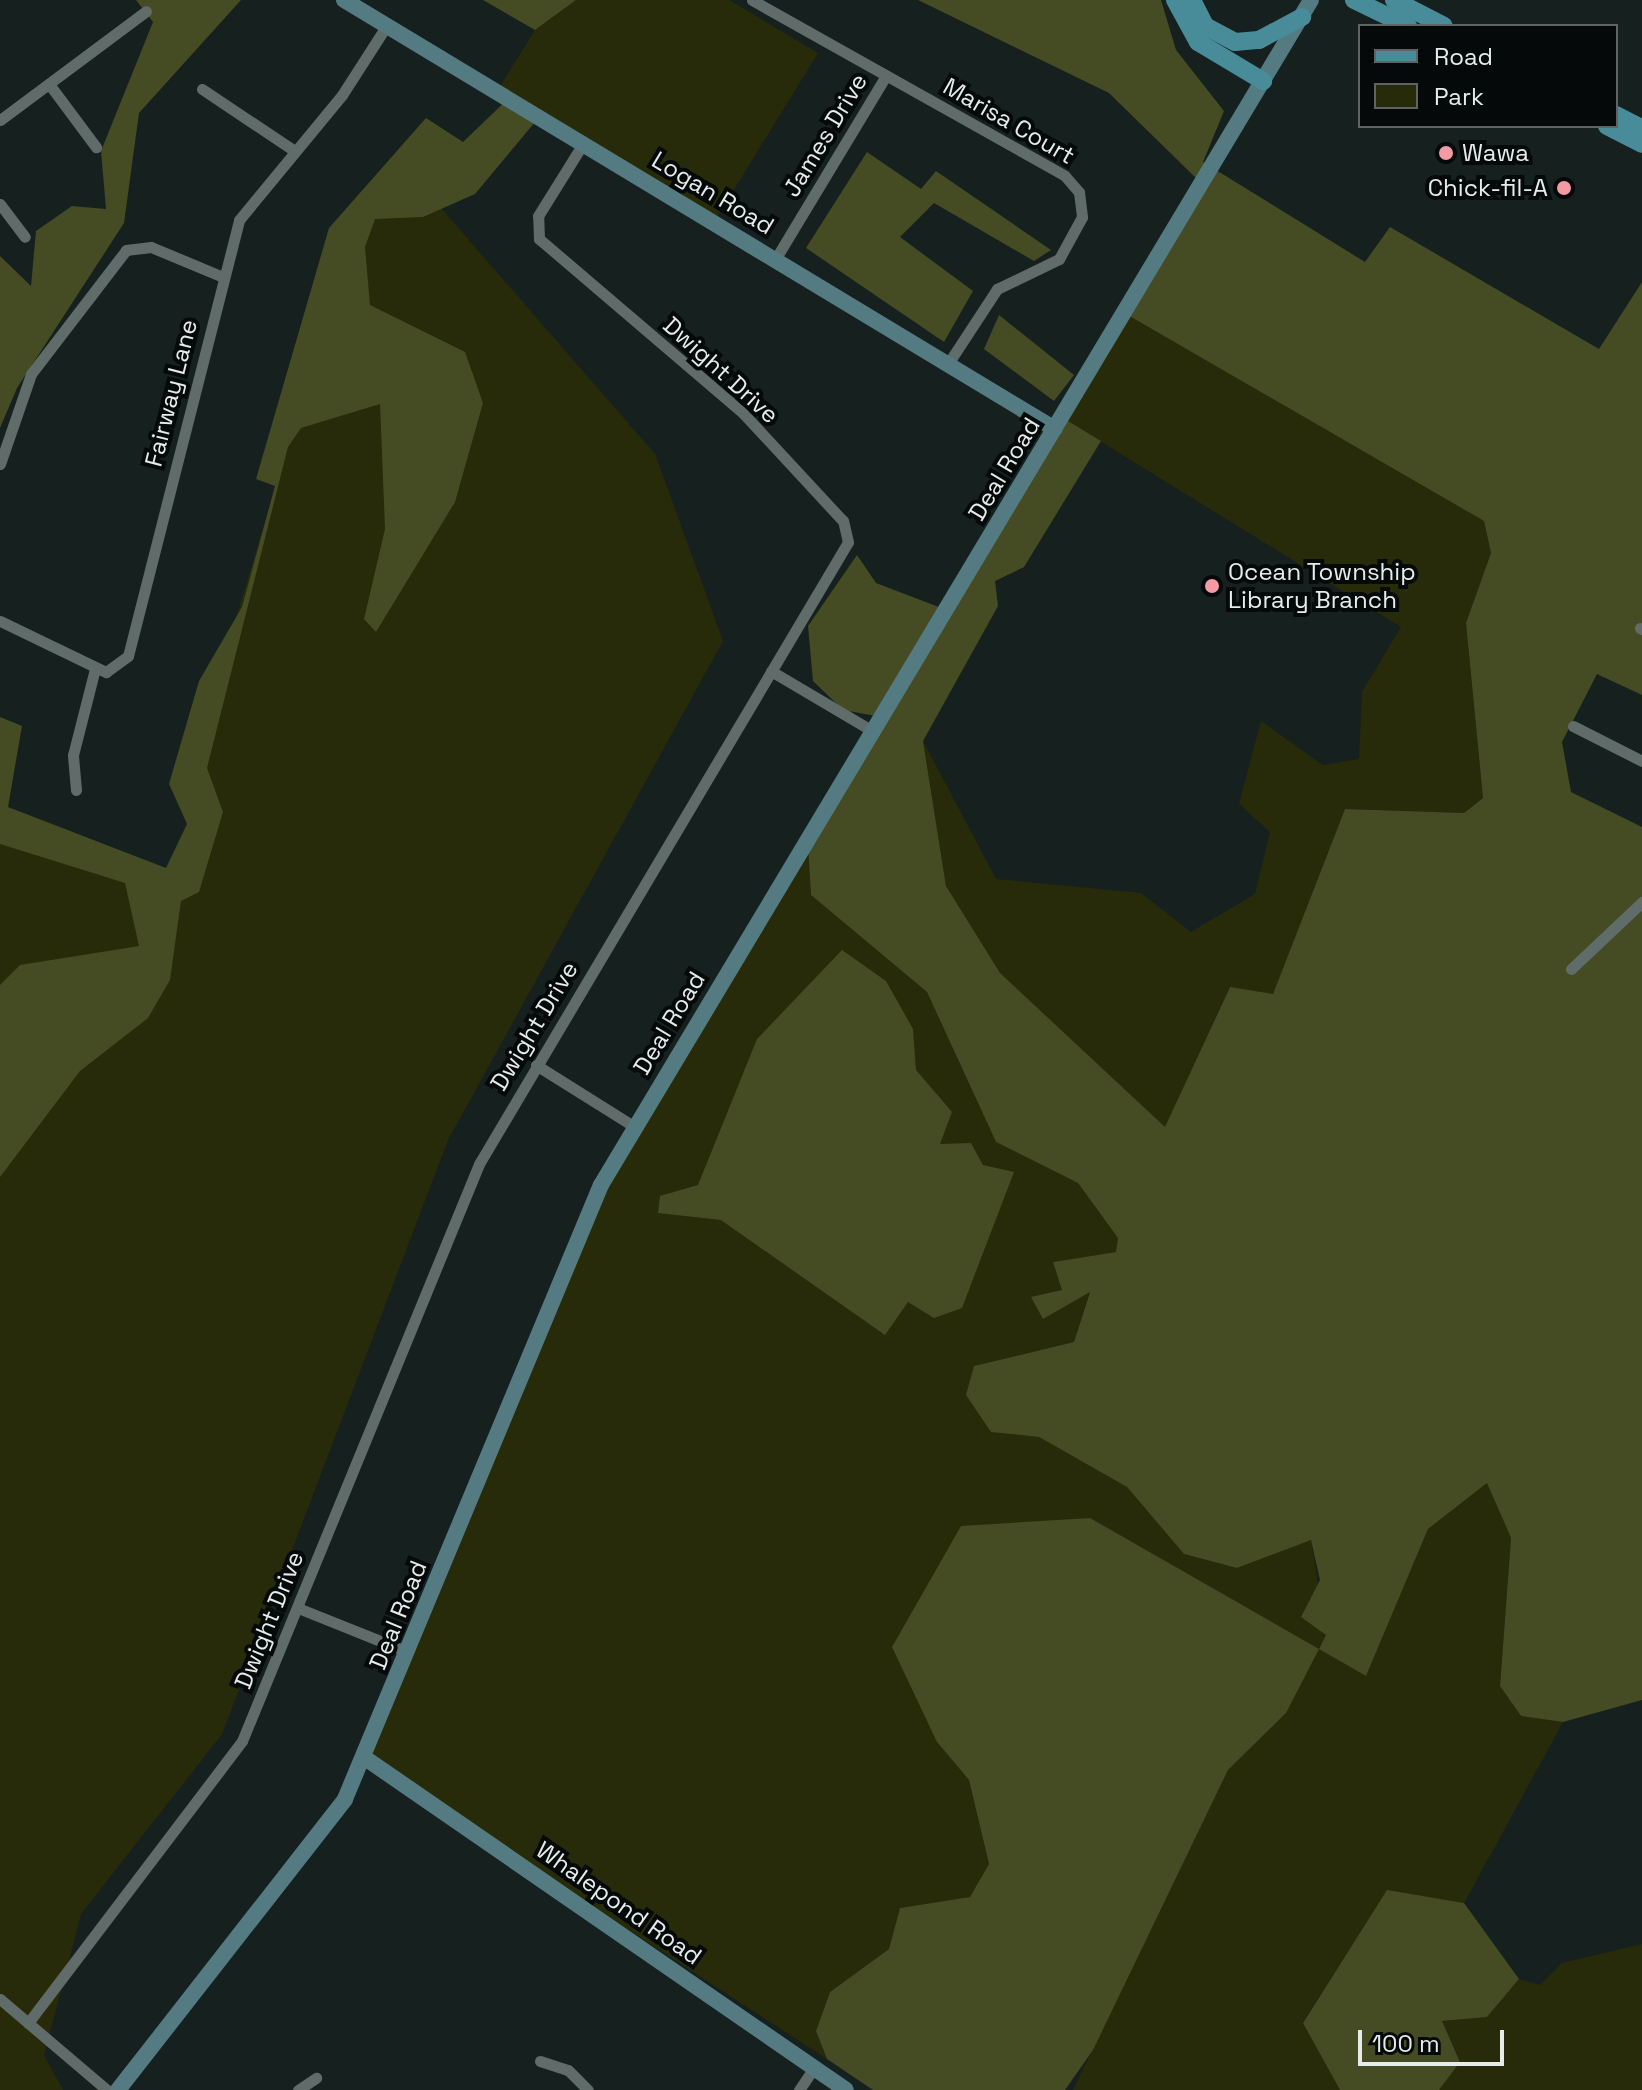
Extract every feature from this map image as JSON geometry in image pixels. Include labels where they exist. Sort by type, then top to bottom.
[{"type":"main road","points":[[1175,0],[1198,42],[1263,81]]},
{"type":"main road","points":[[1192,0],[1205,26],[1235,42],[1259,40],[1302,17]]},
{"type":"main road","points":[[1354,0],[1404,24]]},
{"type":"main road","points":[[1394,0],[1440,24]]},
{"type":"main road","points":[[1618,116],[1642,128]]},
{"type":"main road","points":[[1611,128],[1642,144]]},
{"type":"street","name":"Logan Road","points":[[344,0],[584,142],[1055,429]]},
{"type":"street","name":"Marisa Court","points":[[752,0],[1065,176],[1082,199],[1079,226],[1059,259],[997,289],[948,364]]},
{"type":"street","name":"Deal Road","points":[[118,2090],[329,1822],[365,1758],[577,1234],[635,1127],[1311,0]]},
{"type":"street","points":[[0,120],[146,11]]},
{"type":"street","name":"Fairway Lane","points":[[95,669],[114,671],[130,650],[223,277],[244,212],[387,25]]},
{"type":"street","name":"James Drive","points":[[776,258],[886,76]]},
{"type":"street","points":[[49,84],[96,147]]},
{"type":"street","points":[[202,89],[293,150]]},
{"type":"street","name":"Dwight Drive","points":[[28,2023],[230,1762],[298,1608],[468,1188],[536,1065],[844,550],[846,525],[743,413],[543,246],[538,216],[584,142]]},
{"type":"street","points":[[0,204],[25,237]]},
{"type":"street","points":[[0,464],[31,374],[126,250],[151,247],[223,277]]},
{"type":"street","points":[[0,621],[95,669],[73,755],[76,790]]},
{"type":"street","points":[[771,671],[874,732]]},
{"type":"street","points":[[1573,726],[1642,761]]},
{"type":"street","points":[[1571,969],[1642,902]]},
{"type":"street","points":[[536,1065],[635,1127]]},
{"type":"street","points":[[298,1608],[408,1652]]},
{"type":"street","name":"Whalepond Road","points":[[365,1758],[846,2090]]},
{"type":"street","points":[[0,1999],[107,2090]]},
{"type":"street","points":[[540,2061],[568,2070],[588,2090]]},
{"type":"street","points":[[799,2090],[814,2068]]},
{"type":"street","points":[[298,2090],[316,2078]]},
{"type":"green space","points":[[136,0],[241,0],[139,113],[124,223],[17,388],[0,428],[0,256],[31,286],[36,231],[72,206],[106,209],[101,151],[153,22]]},
{"type":"green space","points":[[483,0],[576,0],[535,30]]},
{"type":"green space","points":[[576,0],[729,0],[818,53],[714,222],[498,90],[535,30]]},
{"type":"green space","points":[[918,0],[1161,0],[1176,50],[1224,111],[1203,162],[1365,262],[1390,227],[1599,349],[1642,282],[1642,695],[1597,674],[1562,742],[1571,792],[1642,827],[1642,1700],[1563,1722],[1521,1716],[1500,1686],[1511,1538],[1487,1483],[1428,1529],[1366,1676],[1319,1649],[1326,1635],[1301,1617],[1320,1580],[1311,1540],[1237,1568],[1184,1554],[1127,1487],[1039,1437],[991,1432],[966,1395],[974,1366],[1074,1342],[1090,1292],[1043,1319],[1031,1297],[1062,1290],[1053,1262],[1116,1252],[1118,1238],[1078,1183],[996,1142],[927,992],[811,895],[808,846],[881,717],[843,710],[813,681],[808,626],[857,555],[876,583],[944,609],[1058,415],[1101,441],[1024,567],[995,581],[998,606],[923,741],[946,886],[1000,973],[1165,1127],[1230,987],[1273,994],[1345,809],[1464,813],[1483,798],[1466,623],[1491,553],[1484,521],[1119,310],[1199,181],[1109,93]]},
{"type":"green space","points":[[510,97],[540,116],[475,194],[423,217],[375,219],[365,247],[370,305],[465,352],[483,403],[455,502],[376,632],[364,619],[385,529],[380,404],[301,428],[288,447],[207,768],[223,812],[199,892],[181,901],[170,980],[148,1018],[80,1071],[0,1177],[0,985],[20,965],[139,946],[125,883],[0,844],[0,717],[22,726],[8,807],[166,868],[187,824],[169,784],[199,681],[242,607],[275,486],[256,479],[329,228],[426,118],[463,142]]},
{"type":"green space","points":[[867,152],[921,189],[936,171],[1051,250],[1034,261],[934,203],[900,237],[973,291],[944,342],[806,248]]},
{"type":"green space","points":[[427,192],[655,454],[723,641],[448,1140],[222,1734],[81,1914],[44,2055],[63,2090],[0,2090],[0,841],[188,881],[190,771],[363,196]]},
{"type":"green space","points":[[1119,310],[1484,521],[1491,553],[1466,624],[1483,798],[1464,813],[1345,809],[1273,994],[1229,988],[1165,1128],[1000,974],[946,886],[923,741],[996,879],[1141,893],[1191,932],[1255,894],[1270,832],[1239,804],[1261,721],[1323,765],[1359,759],[1362,692],[1401,627],[1058,415]]},
{"type":"green space","points":[[999,315],[1074,375],[1054,401],[984,349]]},
{"type":"green space","points":[[808,846],[811,895],[927,992],[996,1142],[1078,1183],[1118,1238],[1117,1252],[1053,1262],[1063,1290],[1090,1291],[1074,1342],[974,1366],[991,1432],[1039,1437],[1127,1487],[1184,1554],[1237,1568],[1311,1539],[1326,1635],[1319,1648],[1366,1676],[1428,1529],[1487,1483],[1511,1538],[1500,1686],[1521,1716],[1563,1722],[1464,1903],[1387,1891],[1303,2022],[1340,2090],[1073,2090],[1228,1770],[1286,1713],[937,1742],[969,1780],[989,1864],[971,1897],[900,1908],[889,1949],[830,1992],[816,2031],[827,2059],[364,1758],[584,1217]]},
{"type":"green space","points":[[842,950],[886,981],[913,1029],[916,1070],[952,1112],[940,1144],[971,1143],[983,1165],[1014,1172],[962,1308],[934,1318],[908,1302],[885,1335],[721,1220],[658,1213],[660,1196],[698,1185],[757,1039]]},
{"type":"green space","points":[[1090,1518],[1319,1649],[1286,1713],[1228,1770],[1093,2050],[1065,2090],[873,2090],[827,2059],[816,2031],[830,1992],[889,1949],[900,1908],[970,1897],[989,1864],[969,1780],[937,1742],[892,1647],[961,1526]]},
{"type":"green space","points":[[1387,1890],[1464,1903],[1519,1979],[1487,2017],[1442,2021],[1460,2062],[1439,2090],[1340,2090],[1303,2023]]},
{"type":"green space","points":[[1642,1944],[1642,2090],[1439,2090],[1460,2062],[1442,2021],[1487,2017],[1519,1979],[1540,1985],[1562,1963]]},
{"type":"place","name":"Wawa","points":[[1446,153]]},
{"type":"place","name":"Chick-fil-A","points":[[1564,188]]},
{"type":"place","name":"Ocean Township Library Branch","points":[[1212,586]]}]
